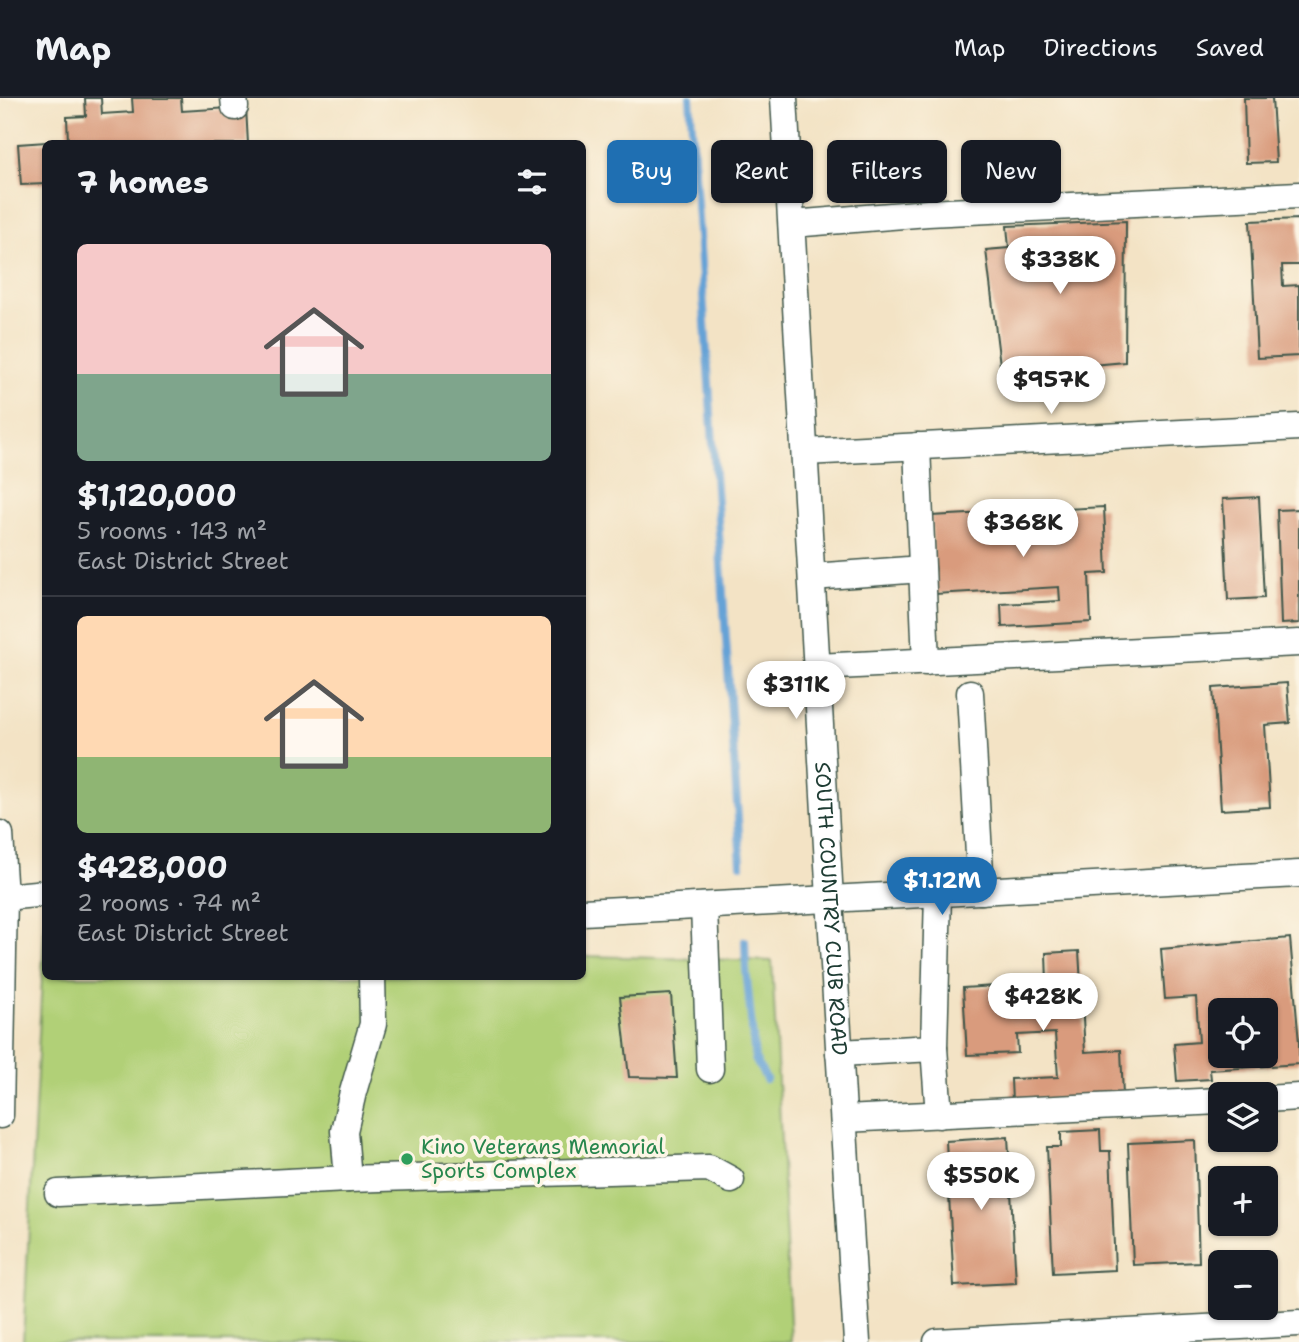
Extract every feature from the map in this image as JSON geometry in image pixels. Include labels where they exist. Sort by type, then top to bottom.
[{"type":"street","name":"SOUTH COUNTRY CLUB ROAD","points":[[785,98],[857,1342]]},
{"type":"street","points":[[792,225],[928,213],[1299,195]]},
{"type":"street","points":[[805,452],[1299,427]]},
{"type":"street","points":[[917,446],[926,662]]},
{"type":"street","points":[[812,577],[922,569]]},
{"type":"street","points":[[817,667],[1299,643]]},
{"type":"street","points":[[970,693],[981,891]]},
{"type":"street","points":[[0,834],[4,897],[0,1115]]},
{"type":"street","points":[[586,912],[1299,874]]},
{"type":"street","points":[[4,897],[42,893]]},
{"type":"street","points":[[938,893],[934,1048],[939,1115]]},
{"type":"street","points":[[704,906],[710,1069]]},
{"type":"street","points":[[348,1179],[344,1131],[373,1024],[372,980]]},
{"type":"street","points":[[839,1054],[934,1048]]},
{"type":"street","points":[[1278,1098],[1299,1097]]},
{"type":"street","points":[[844,1119],[1208,1102]]},
{"type":"street","points":[[58,1193],[348,1179],[709,1168],[731,1180]]},
{"type":"street","points":[[937,1342],[1299,1324]]},
{"type":"green space","name":"Kino Veterans Memorial Sports Complex","points":[[586,956],[772,961],[791,1342],[23,1342],[42,977],[42,980],[586,980]]},
{"type":"building","points":[[85,98],[101,98],[102,114],[133,112],[132,98],[181,98],[182,111],[246,107],[248,140],[68,140],[67,117],[86,116]]},
{"type":"building","points":[[1244,98],[1272,98],[1276,162],[1246,163]]},
{"type":"building","points":[[42,142],[42,184],[21,185],[18,144]]},
{"type":"building","points":[[1299,219],[1299,265],[1282,265],[1283,286],[1299,285],[1299,356],[1257,358],[1250,221]]},
{"type":"building","points":[[1126,221],[1125,362],[1001,373],[986,250],[1009,248],[1007,226]]},
{"type":"building","points":[[1259,497],[1264,598],[1228,600],[1223,499]]},
{"type":"building","points":[[1104,507],[1107,573],[1089,574],[1091,622],[1002,627],[1001,604],[1060,601],[1059,587],[935,594],[931,516]]},
{"type":"building","points":[[1299,509],[1299,623],[1281,624],[1277,510]]},
{"type":"building","points":[[1287,683],[1290,723],[1265,725],[1270,807],[1221,810],[1213,688]]},
{"type":"building","points":[[1290,938],[1299,1064],[1278,1065],[1278,998],[1208,998],[1208,1068],[1240,1068],[1210,1070],[1211,1079],[1177,1081],[1174,1044],[1199,1042],[1196,997],[1165,999],[1161,949]]},
{"type":"building","points":[[1079,951],[1085,1052],[1121,1050],[1123,1096],[1012,1102],[1011,1079],[1058,1077],[1055,1033],[1017,1035],[1018,1053],[967,1055],[963,988],[1047,983],[1046,953]]},
{"type":"building","points":[[671,994],[677,1078],[629,1077],[620,997]]},
{"type":"building","points":[[1100,1130],[1101,1151],[1110,1151],[1115,1270],[1053,1273],[1047,1147],[1061,1147],[1061,1132]]},
{"type":"building","points":[[1008,1137],[1016,1283],[954,1286],[946,1141]]},
{"type":"building","points":[[1195,1140],[1199,1262],[1133,1265],[1128,1143]]},
{"type":"waterway","points":[[690,98],[741,864]]},
{"type":"waterway","points":[[745,941],[755,1059],[766,1079]]},
{"type":"place","name":"Kino Veterans Memorial Sports Complex","points":[[407,1159]]}]
